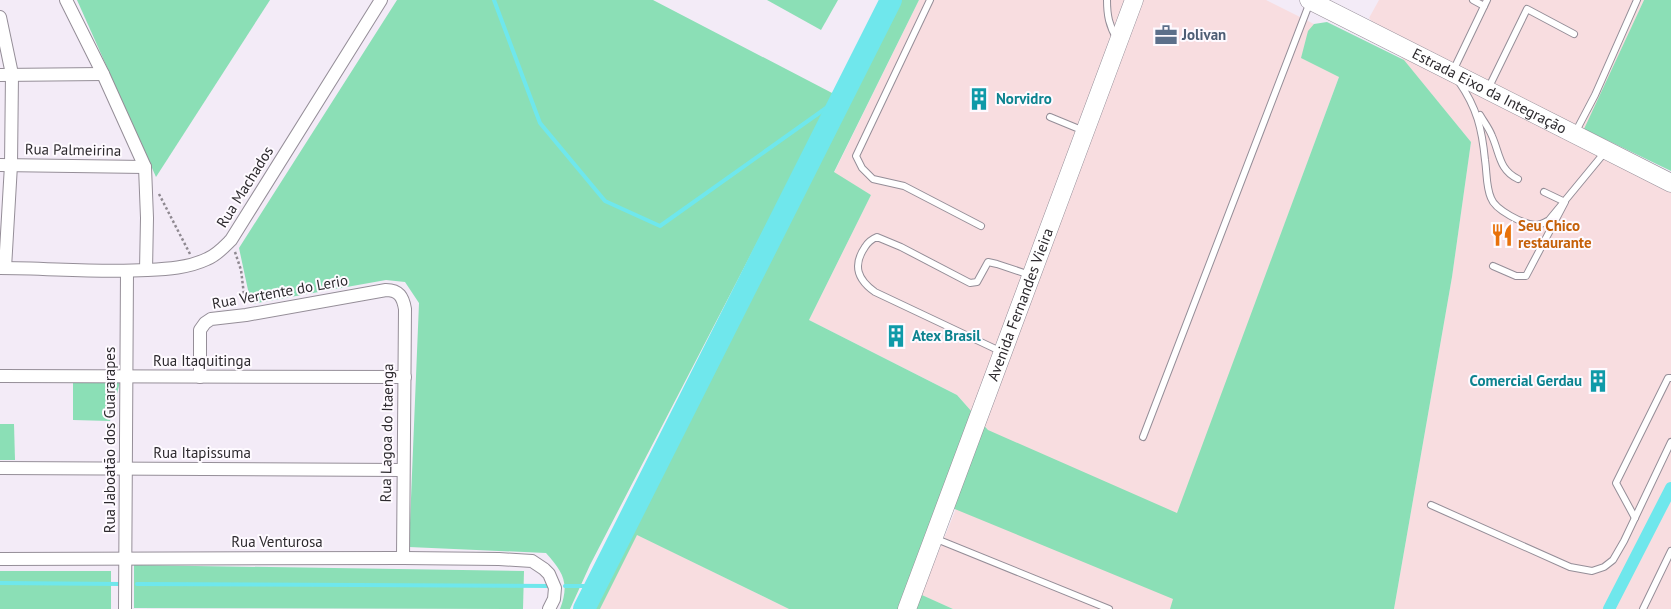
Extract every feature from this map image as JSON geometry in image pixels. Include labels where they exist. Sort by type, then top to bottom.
[{"type":"main road","name":"Avenida Fernandes Vieira","points":[[906,609],[1134,0]]},
{"type":"main road","name":"Estrada Eixo da Integração","points":[[1310,0],[1671,183]]},
{"type":"street","points":[[66,0],[103,74],[145,167],[147,188],[146,270]]},
{"type":"street","name":"Rua Machados","points":[[2,268],[127,271],[173,268],[196,264],[208,259],[231,240],[381,0]]},
{"type":"street","points":[[0,16],[6,74],[2,268]]},
{"type":"street","points":[[6,74],[103,74]]},
{"type":"street","name":"Rua Palmeirina","points":[[5,165],[145,167]]},
{"type":"street","name":"Rua Jaboatão dos Guararapes","points":[[125,609],[127,271]]},
{"type":"street","name":"Rua Vertente do Lerio","points":[[200,377],[200,330],[205,323],[217,318],[386,290],[398,293],[403,299],[405,309]]},
{"type":"street","name":"Rua Lagoa do Itaenga","points":[[403,558],[405,309]]},
{"type":"street","name":"Rua Itaquitinga","points":[[0,376],[405,377]]},
{"type":"street","name":"Rua Itapissuma","points":[[0,468],[403,470]]},
{"type":"street","name":"Rua Venturosa","points":[[0,558],[403,558],[499,559],[532,562],[540,565],[549,574],[555,588],[554,599],[549,609]]},
{"type":"lane","points":[[930,0],[856,156],[862,168],[873,179],[904,186],[981,226]]},
{"type":"lane","points":[[1107,0],[1107,15],[1110,28],[1119,42]]},
{"type":"lane","points":[[1143,437],[1310,0]]},
{"type":"lane","points":[[1473,0],[1486,3],[1453,73],[1492,134],[1502,166],[1508,174],[1518,179]]},
{"type":"lane","points":[[1575,134],[1595,95],[1637,0]]},
{"type":"lane","points":[[1488,90],[1527,9],[1574,34]]},
{"type":"lane","points":[[1470,99],[1477,114],[1482,134],[1491,199],[1497,208],[1526,223],[1543,224],[1549,220],[1607,150]]},
{"type":"lane","points":[[1050,117],[1085,132]]},
{"type":"lane","points":[[1544,192],[1565,202]]},
{"type":"lane","points":[[1493,266],[1516,276],[1526,276],[1565,202]]},
{"type":"lane","points":[[1003,352],[875,292],[861,279],[858,265],[860,256],[867,244],[877,237],[901,247],[970,283],[977,282],[988,262],[1031,276]]},
{"type":"lane","points":[[1635,518],[1616,483],[1668,378],[1671,378]]},
{"type":"lane","points":[[1431,505],[1570,567],[1592,571],[1604,567],[1613,560],[1671,442]]},
{"type":"lane","points":[[933,538],[1109,609]]},
{"type":"lane","points":[[1643,609],[1671,552]]},
{"type":"path","points":[[158,194],[196,264]]},
{"type":"path","points":[[231,240],[241,270],[246,314]]},
{"type":"shaded area","points":[[919,0],[1266,0],[1314,24],[1339,77],[1178,513],[1174,599],[1170,609],[953,609],[921,595],[988,430],[957,395],[809,320],[871,195],[834,173]]},
{"type":"shaded area","points":[[1379,0],[1644,0],[1577,145],[1671,191],[1671,609],[1394,609],[1452,277],[1471,142],[1369,18]]},
{"type":"shaded area","points":[[636,534],[789,609],[600,609]]},
{"type":"green space","points":[[77,0],[270,0],[156,177]]},
{"type":"green space","points":[[397,0],[653,0],[834,94],[590,565],[570,609],[560,609],[564,592],[563,578],[557,566],[546,553],[409,547],[419,303],[405,282],[386,280],[251,304],[239,248]]},
{"type":"green space","points":[[767,0],[838,0],[821,30]]},
{"type":"green space","points":[[891,0],[919,0],[834,172],[871,195],[809,320],[957,395],[988,430],[1177,513],[1339,77],[1301,58],[1308,31],[1314,24],[1327,22],[1404,60],[1471,142],[1452,277],[1394,609],[1170,609],[1173,599],[945,505],[913,591],[953,609],[789,609],[637,535],[600,609],[584,609]]},
{"type":"green space","points":[[1644,0],[1671,0],[1671,171],[1584,129]]},
{"type":"green space","points":[[73,379],[120,382],[110,421],[73,420]]},
{"type":"green space","points":[[0,424],[14,424],[15,460],[0,460]]},
{"type":"green space","points":[[134,565],[524,571],[523,609],[134,608]]},
{"type":"green space","points":[[0,571],[111,571],[111,609],[0,609]]},
{"type":"waterway","points":[[494,0],[540,123],[605,201],[660,226],[843,96]]},
{"type":"waterway","points":[[584,609],[891,0]]},
{"type":"waterway","points":[[1609,609],[1671,488]]},
{"type":"waterway","points":[[0,583],[121,584]]},
{"type":"waterway","points":[[137,584],[549,586]]},
{"type":"waterway","points":[[565,586],[596,586]]},
{"type":"place","name":"Jolivan","points":[[1166,35]]},
{"type":"place","name":"Norvidro","points":[[979,99]]},
{"type":"place","name":"Seu Chico restaurante","points":[[1502,235]]},
{"type":"place","name":"Atex Brasil","points":[[896,336]]},
{"type":"place","name":"Comercial Gerdau","points":[[1598,381]]}]
